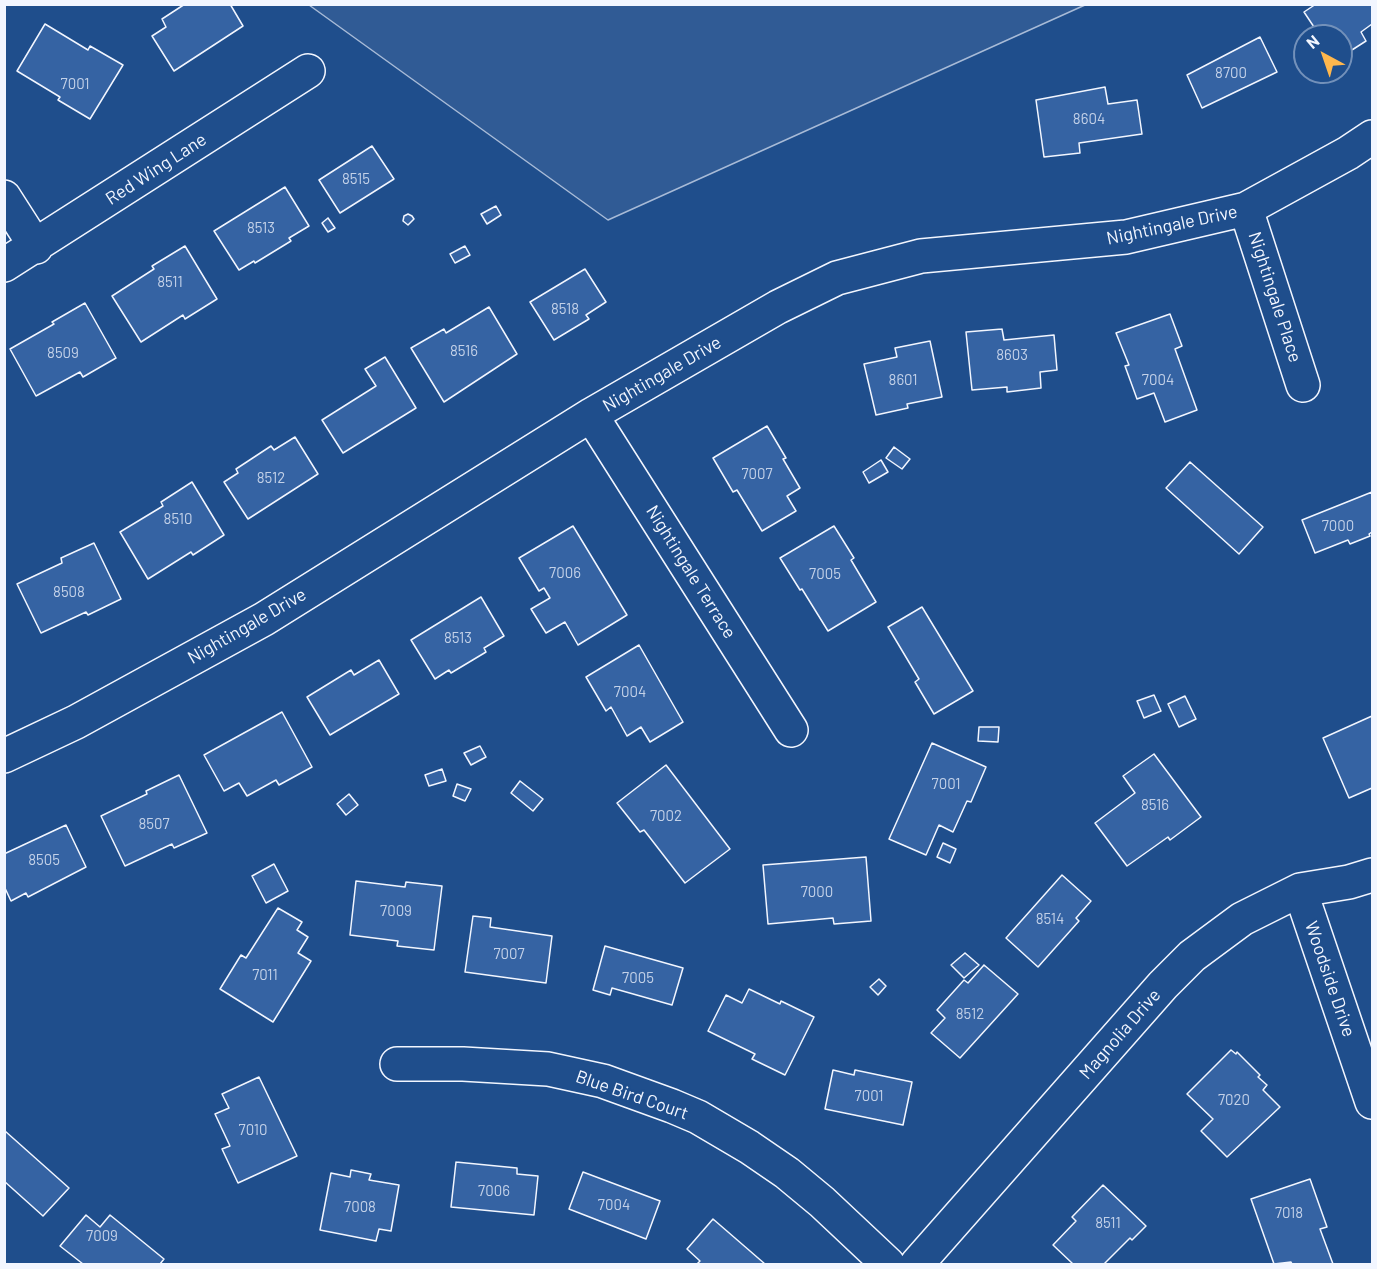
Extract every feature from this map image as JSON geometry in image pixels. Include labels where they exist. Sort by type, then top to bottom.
[{"type":"street","name":"Red Wing Lane","points":[[4,265],[36,247],[308,71]]},
{"type":"street","name":"Nightingale Drive","points":[[4,756],[76,722],[264,619],[591,415],[778,307],[837,278],[921,256],[1126,237],[1246,209],[1348,153],[1372,137]]},
{"type":"street","points":[[4,197],[36,247]]},
{"type":"street","name":"Nightingale Place","points":[[1246,209],[1303,385]]},
{"type":"street","name":"Nightingale Terrace","points":[[591,415],[790,730]]},
{"type":"street","name":"Magnolia Drive","points":[[917,1264],[1163,985],[1192,956],[1242,919],[1300,890],[1349,882],[1372,875]]},
{"type":"street","name":"Woodside Drive","points":[[1300,890],[1372,1102]]},
{"type":"street","name":"Blue Bird Court","points":[[398,1064],[462,1064],[548,1069],[603,1081],[672,1106],[698,1117],[788,1173],[888,1264]]},
{"type":"shaded area","points":[[309,5],[1085,5],[608,220]]},
{"type":"building","points":[[185,4],[230,4],[243,26],[174,71],[152,36],[166,27],[162,19]]},
{"type":"building","points":[[1316,4],[1372,4],[1372,24],[1361,32],[1366,41],[1353,49],[1353,24],[1312,24],[1304,12]]},
{"type":"building","points":[[45,24],[88,50],[90,46],[123,65],[90,119],[58,100],[60,97],[17,71]]},
{"type":"building","points":[[1260,37],[1277,72],[1202,108],[1187,75]]},
{"type":"building","points":[[1105,87],[1108,104],[1137,100],[1142,134],[1079,143],[1080,153],[1044,157],[1036,100]]},
{"type":"building","points":[[372,146],[394,179],[340,213],[319,180]]},
{"type":"building","points":[[285,187],[309,226],[289,238],[291,241],[239,270],[214,231]]},
{"type":"building","points":[[496,206],[501,215],[487,224],[481,214]]},
{"type":"building","points":[[408,214],[414,219],[408,225],[403,221],[404,216]]},
{"type":"building","points":[[328,218],[335,228],[328,232],[322,223]]},
{"type":"building","points":[[185,246],[217,299],[185,319],[183,315],[141,342],[112,296],[154,269],[152,266]]},
{"type":"building","points":[[465,246],[470,255],[455,263],[450,254]]},
{"type":"building","points":[[585,269],[606,302],[586,315],[589,319],[554,340],[530,302]]},
{"type":"building","points":[[85,303],[116,358],[83,377],[80,372],[36,396],[10,349]]},
{"type":"building","points":[[489,307],[517,354],[444,402],[411,348],[444,329],[446,333]]},
{"type":"building","points":[[1170,314],[1182,346],[1175,349],[1197,410],[1165,422],[1154,393],[1137,399],[1125,366],[1129,365],[1116,333]]},
{"type":"building","points":[[1002,329],[1004,340],[1054,335],[1057,370],[1040,372],[1041,388],[1007,392],[1007,387],[972,390],[966,332]]},
{"type":"building","points":[[930,341],[942,397],[907,404],[908,408],[876,415],[864,364],[897,357],[895,348]]},
{"type":"building","points":[[385,357],[416,408],[343,453],[322,420],[376,386],[365,369]]},
{"type":"building","points":[[767,426],[800,488],[787,496],[796,511],[762,531],[737,490],[733,492],[713,458]]},
{"type":"building","points":[[295,437],[318,474],[248,519],[224,482],[238,473],[236,469],[271,446],[274,450]]},
{"type":"building","points":[[894,447],[910,459],[902,469],[886,458]]},
{"type":"building","points":[[881,460],[888,472],[869,483],[863,472]]},
{"type":"building","points":[[1190,462],[1263,527],[1239,554],[1166,488]]},
{"type":"building","points":[[192,482],[224,535],[193,555],[191,552],[148,579],[120,532],[163,506],[161,502]]},
{"type":"building","points":[[1372,492],[1372,532],[1370,536],[1350,544],[1348,540],[1315,553],[1302,520]]},
{"type":"building","points":[[573,526],[627,615],[578,645],[565,622],[546,633],[531,609],[550,598],[544,588],[539,591],[519,558]]},
{"type":"building","points":[[834,526],[854,558],[851,560],[876,602],[828,631],[780,558]]},
{"type":"building","points":[[94,543],[121,599],[88,615],[86,612],[41,633],[17,584],[62,563],[61,558]]},
{"type":"building","points":[[481,597],[504,636],[484,648],[486,652],[451,673],[449,670],[435,679],[411,640]]},
{"type":"building","points":[[922,607],[973,691],[934,714],[915,682],[919,679],[888,627]]},
{"type":"building","points":[[639,645],[683,722],[650,742],[641,727],[627,736],[611,707],[606,711],[586,677]]},
{"type":"building","points":[[379,660],[399,694],[330,735],[307,697],[351,670],[354,675]]},
{"type":"building","points":[[1154,695],[1161,711],[1144,718],[1137,701]]},
{"type":"building","points":[[1185,696],[1196,719],[1179,727],[1168,704]]},
{"type":"building","points":[[282,712],[312,767],[279,785],[276,780],[247,796],[239,783],[224,791],[204,755]]},
{"type":"building","points":[[1372,716],[1372,788],[1349,798],[1323,738]]},
{"type":"building","points":[[979,727],[999,727],[998,742],[978,741]]},
{"type":"building","points":[[932,743],[986,767],[971,802],[967,801],[953,832],[939,825],[926,855],[889,839]]},
{"type":"building","points":[[480,746],[486,757],[471,765],[464,753]]},
{"type":"building","points":[[1154,754],[1201,817],[1170,840],[1168,837],[1127,866],[1095,823],[1135,793],[1123,776]]},
{"type":"building","points":[[666,765],[730,849],[685,883],[644,830],[640,832],[617,803]]},
{"type":"building","points":[[442,769],[446,781],[429,786],[425,775]]},
{"type":"building","points":[[179,775],[207,833],[174,848],[172,844],[125,866],[101,816],[147,794],[146,791]]},
{"type":"building","points":[[520,781],[543,799],[533,811],[511,793]]},
{"type":"building","points":[[457,784],[471,789],[465,801],[453,796]]},
{"type":"building","points":[[349,794],[358,805],[346,815],[337,804]]},
{"type":"building","points":[[66,825],[86,867],[28,897],[26,893],[11,901],[4,886],[4,854]]},
{"type":"building","points":[[943,843],[956,849],[950,863],[937,857]]},
{"type":"building","points":[[866,857],[871,921],[834,924],[833,918],[768,924],[763,865]]},
{"type":"building","points":[[274,864],[288,891],[266,903],[252,876]]},
{"type":"building","points":[[1062,875],[1091,901],[1076,918],[1079,921],[1038,967],[1006,938]]},
{"type":"building","points":[[356,881],[405,887],[406,882],[442,886],[434,950],[397,946],[398,941],[350,935]]},
{"type":"building","points":[[278,908],[302,922],[297,930],[308,937],[298,953],[311,961],[273,1022],[220,989],[241,955],[246,958]]},
{"type":"building","points":[[473,916],[491,918],[490,927],[552,936],[546,983],[465,972]]},
{"type":"building","points":[[605,946],[683,968],[672,1005],[612,988],[610,995],[593,990]]},
{"type":"building","points":[[965,953],[979,965],[964,978],[951,965]]},
{"type":"building","points":[[984,965],[1018,994],[960,1058],[931,1033],[945,1018],[937,1010],[964,980],[968,983]]},
{"type":"building","points":[[879,979],[886,986],[878,995],[870,987]]},
{"type":"building","points":[[749,989],[814,1017],[785,1075],[752,1059],[755,1054],[708,1031],[726,995],[742,1003]]},
{"type":"building","points":[[1231,1050],[1236,1054],[1237,1052],[1260,1075],[1258,1077],[1267,1085],[1263,1090],[1280,1107],[1227,1157],[1201,1131],[1213,1119],[1187,1094]]},
{"type":"building","points":[[833,1070],[854,1075],[855,1070],[912,1082],[903,1125],[825,1109]]},
{"type":"building","points":[[259,1077],[297,1156],[238,1183],[222,1149],[230,1146],[215,1114],[229,1108],[222,1094]]},
{"type":"building","points":[[5,1131],[69,1188],[43,1216],[4,1181]]},
{"type":"building","points":[[456,1162],[517,1168],[517,1174],[538,1176],[534,1215],[451,1207]]},
{"type":"building","points":[[351,1170],[371,1174],[369,1180],[399,1185],[391,1231],[379,1229],[376,1241],[320,1230],[331,1173],[350,1177]]},
{"type":"building","points":[[583,1172],[660,1201],[646,1239],[569,1209]]},
{"type":"building","points":[[1310,1179],[1327,1227],[1320,1229],[1333,1264],[1292,1264],[1291,1262],[1274,1264],[1251,1199]]},
{"type":"building","points":[[1103,1185],[1146,1226],[1132,1240],[1130,1238],[1104,1264],[1073,1264],[1053,1245],[1076,1221],[1072,1217]]},
{"type":"building","points":[[86,1215],[100,1227],[110,1215],[164,1259],[160,1264],[83,1264],[60,1246]]},
{"type":"building","points":[[713,1219],[765,1264],[697,1264],[700,1261],[687,1249]]}]
